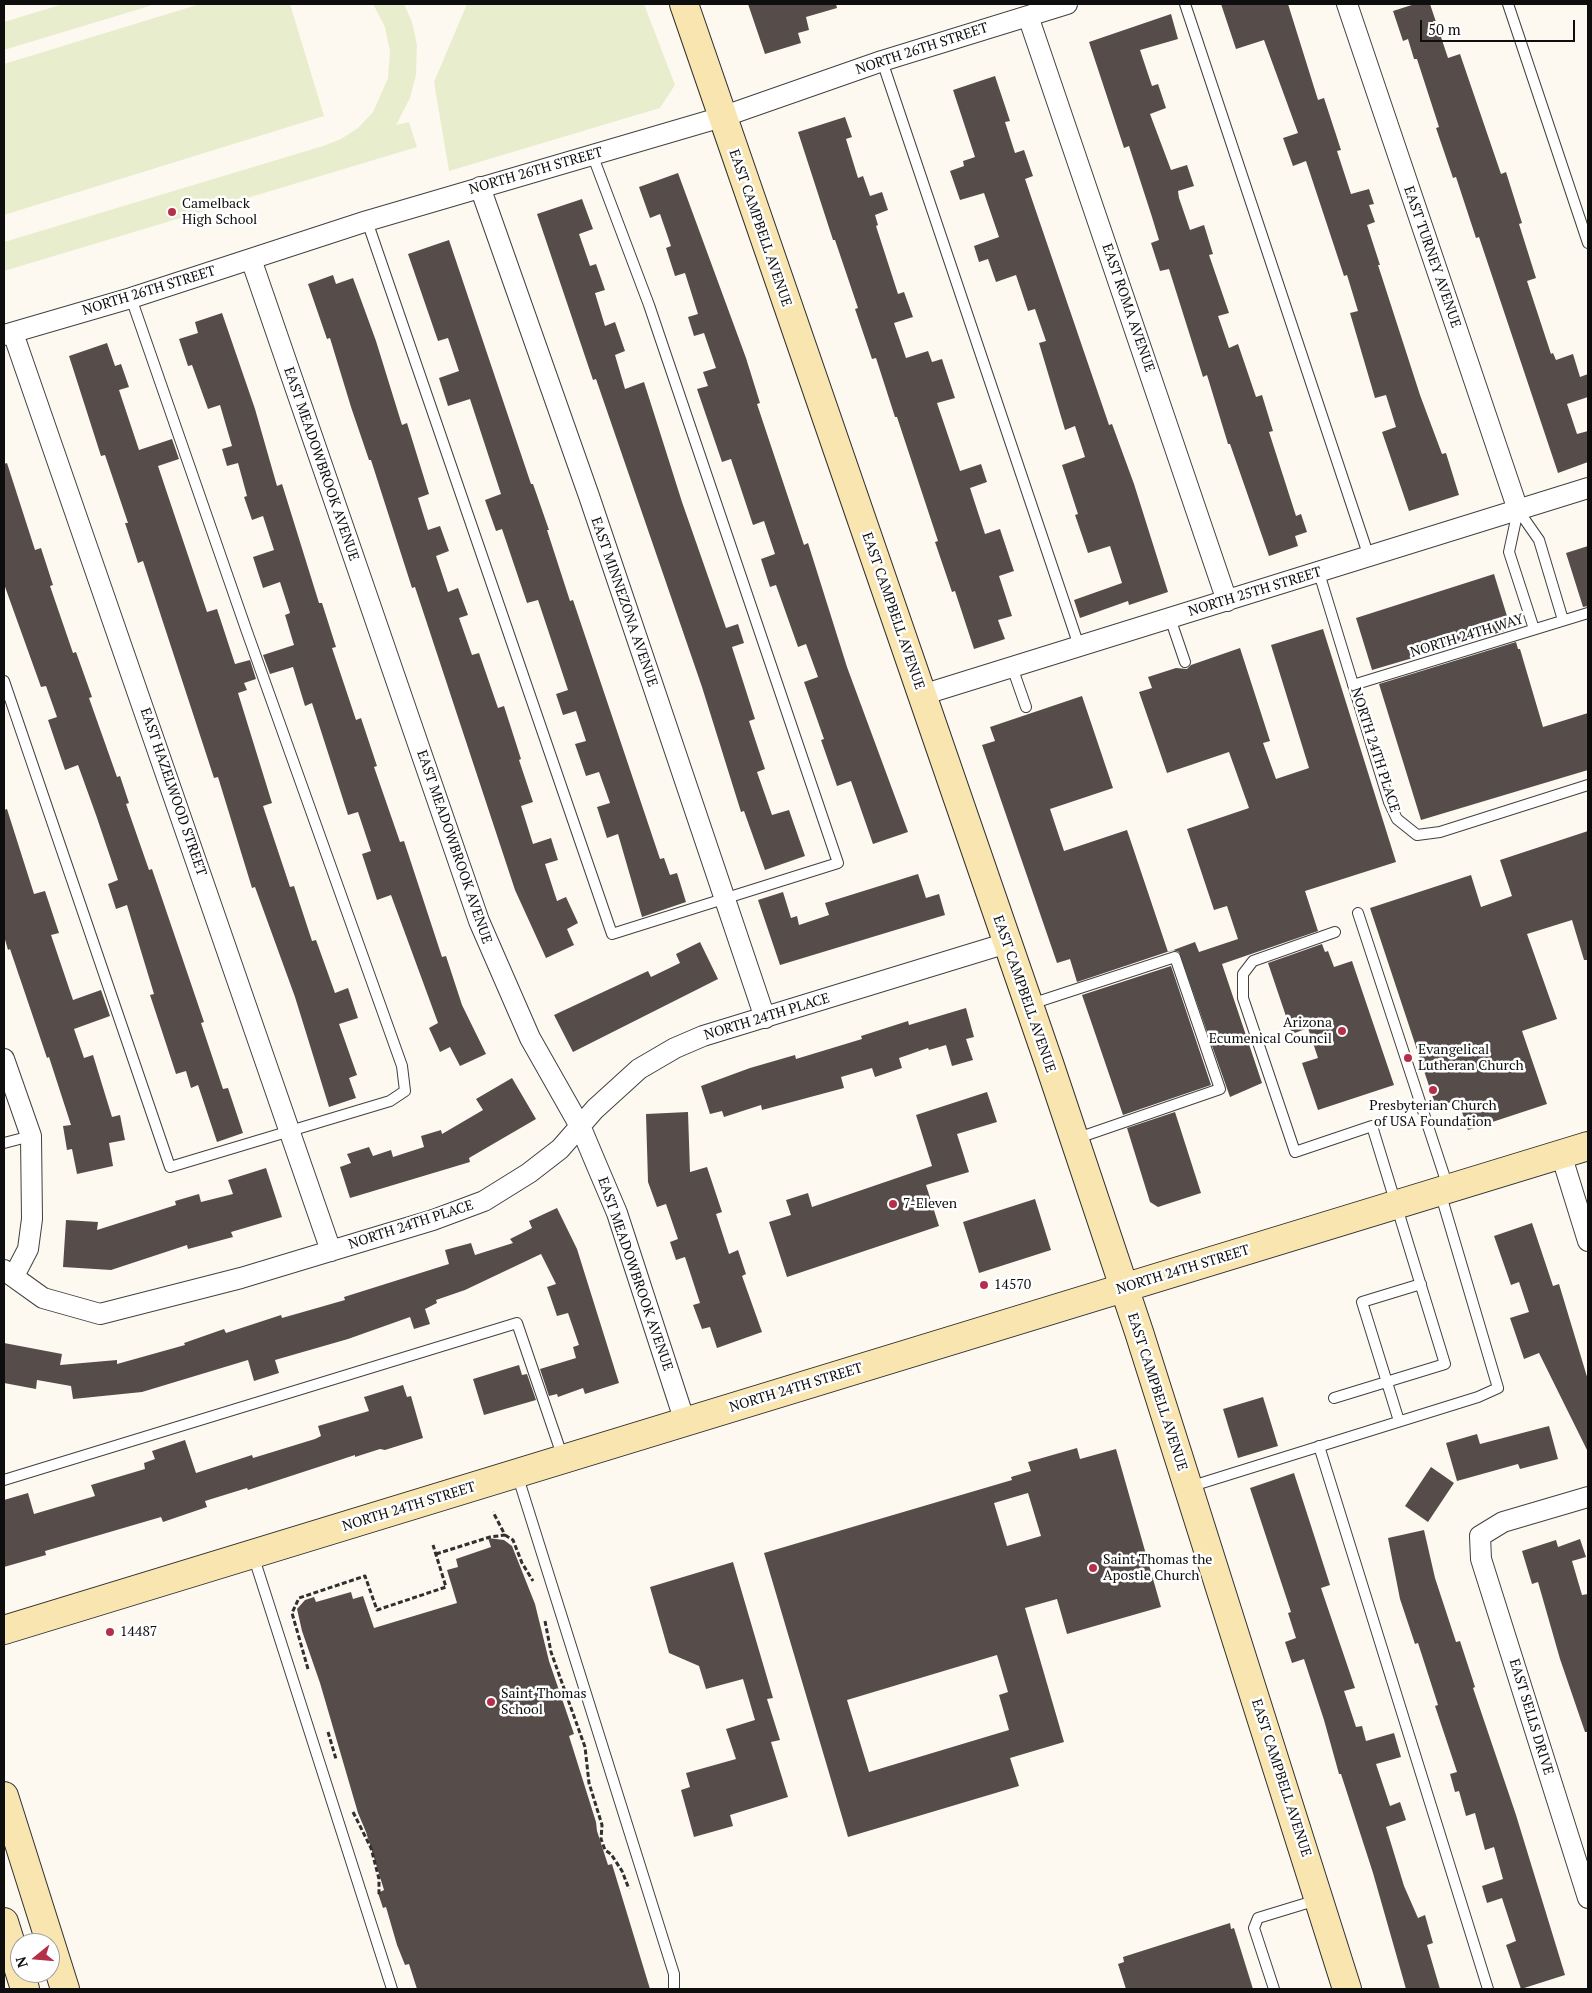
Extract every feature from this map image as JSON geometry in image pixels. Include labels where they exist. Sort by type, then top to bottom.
[{"type":"street","name":"EAST CAMPBELL AVENUE","points":[[684,4],[1074,1139],[1188,1487],[1347,1989]]},
{"type":"street","name":"NORTH 26TH STREET","points":[[8,334],[131,298],[367,221],[722,117],[1026,10],[1067,4]]},
{"type":"street","name":"EAST TURNEY AVENUE","points":[[1347,4],[1518,510]]},
{"type":"street","name":"EAST ROMA AVENUE","points":[[1026,10],[1227,601]]},
{"type":"street","name":"EAST MINNEZONA AVENUE","points":[[480,187],[726,899],[765,1018]]},
{"type":"street","name":"EAST MEADOWBROOK AVENUE","points":[[251,259],[479,921],[530,1038],[581,1128],[616,1213],[685,1422]]},
{"type":"street","name":"EAST HAZELWOOD STREET","points":[[8,334],[291,1132],[331,1251]]},
{"type":"street","name":"NORTH 25TH STREET","points":[[922,695],[1588,488]]},
{"type":"street","name":"NORTH 24TH PLACE","points":[[9,1273],[43,1298],[100,1314],[241,1278],[433,1220],[484,1201],[560,1149],[581,1128],[595,1109],[639,1069],[675,1048],[703,1036],[1007,943]]},
{"type":"street","points":[[4,1059],[30,1136],[32,1219],[28,1249],[9,1273]]},
{"type":"street","name":"NORTH 24TH STREET","points":[[4,1630],[1588,1146]]},
{"type":"street","points":[[1562,1154],[1588,1242]]},
{"type":"street","name":"EAST SELLS DRIVE","points":[[1588,1497],[1503,1522],[1480,1536],[1481,1559],[1588,1898]]},
{"type":"street","points":[[4,1796],[64,1989]]},
{"type":"street","points":[[4,1922],[25,1989]]},
{"type":"lane","points":[[1185,4],[1368,557]]},
{"type":"lane","points":[[1508,4],[1588,243]]},
{"type":"lane","points":[[882,61],[1079,646]]},
{"type":"lane","points":[[367,221],[612,934],[838,863],[648,305],[592,154]]},
{"type":"lane","points":[[4,681],[170,1167],[390,1101],[405,1091],[402,1066],[246,629],[131,298]]},
{"type":"lane","points":[[1518,510],[1539,540],[1563,620]]},
{"type":"lane","points":[[1518,510],[1509,552],[1534,630]]},
{"type":"lane","name":"NORTH 24TH PLACE","points":[[1319,572],[1389,802],[1397,819],[1417,835],[1440,832],[1588,785]]},
{"type":"lane","name":"NORTH 24TH WAY","points":[[1353,685],[1588,613]]},
{"type":"lane","points":[[1170,618],[1185,662]]},
{"type":"lane","points":[[1012,667],[1026,707]]},
{"type":"lane","points":[[1188,1487],[1478,1397],[1498,1388],[1444,1190],[1358,913]]},
{"type":"lane","points":[[1334,1398],[1445,1364],[1372,1126],[1295,1152],[1243,998],[1243,974],[1253,961],[1335,932]]},
{"type":"lane","points":[[1029,1005],[1175,957],[1211,1063],[1220,1090],[1074,1139]]},
{"type":"lane","points":[[4,1143],[30,1136]]},
{"type":"lane","points":[[1400,1421],[1362,1302],[1421,1284]]},
{"type":"lane","points":[[4,1480],[517,1323],[563,1458]]},
{"type":"lane","points":[[1319,1446],[1488,1989]]},
{"type":"lane","points":[[516,1474],[674,1974],[674,1989]]},
{"type":"lane","points":[[253,1554],[392,1989]]},
{"type":"lane","points":[[1274,1989],[1254,1928],[1258,1918],[1318,1899]]},
{"type":"path","points":[[493,1512],[505,1535],[513,1540],[522,1563],[535,1584]]},
{"type":"path","points":[[436,1554],[490,1537],[505,1535]]},
{"type":"path","points":[[300,1640],[292,1612],[299,1598],[366,1576],[377,1610],[446,1587],[433,1545]]},
{"type":"path","points":[[544,1614],[551,1652],[584,1747],[588,1784],[602,1825],[600,1839],[605,1850],[611,1854],[622,1871],[630,1890]]},
{"type":"path","points":[[358,1820],[371,1848],[379,1879],[379,1904]]},
{"type":"green space","points":[[63,4],[156,4],[4,50],[4,22]]},
{"type":"green space","points":[[200,4],[290,4],[324,116],[4,215],[4,64]]},
{"type":"green space","points":[[373,4],[404,4],[412,22],[417,45],[416,75],[410,98],[396,125],[409,122],[417,147],[4,271],[4,242],[323,146],[341,139],[358,128],[373,112],[388,78],[390,52],[385,27]]},
{"type":"green space","points":[[467,4],[644,4],[675,85],[660,108],[449,171],[434,82]]},
{"type":"building","points":[[748,4],[836,4],[837,8],[806,17],[809,30],[798,33],[801,43],[765,54]]},
{"type":"building","points":[[1221,4],[1288,4],[1318,100],[1324,98],[1341,150],[1337,151],[1351,194],[1369,189],[1374,204],[1369,205],[1375,222],[1367,225],[1380,265],[1378,265],[1420,395],[1442,454],[1446,453],[1459,495],[1409,511],[1382,432],[1396,427],[1386,395],[1375,398],[1350,313],[1358,311],[1347,275],[1344,276],[1306,161],[1293,166],[1283,138],[1298,133],[1264,40],[1236,49]]},
{"type":"building","points":[[1415,4],[1430,4],[1448,58],[1460,54],[1501,174],[1506,172],[1522,223],[1519,224],[1536,278],[1527,281],[1551,354],[1553,353],[1556,360],[1573,354],[1580,377],[1588,374],[1588,397],[1567,404],[1577,434],[1588,431],[1588,462],[1558,473],[1479,237],[1476,238],[1456,177],[1453,178],[1436,128],[1439,127],[1417,59],[1414,59],[1408,39],[1403,41],[1393,11]]},
{"type":"building","points":[[1171,14],[1178,39],[1140,50],[1152,86],[1158,84],[1166,108],[1150,114],[1171,170],[1187,165],[1194,186],[1178,191],[1179,198],[1190,230],[1204,225],[1213,254],[1209,255],[1229,313],[1218,316],[1229,348],[1238,344],[1256,397],[1262,395],[1273,431],[1269,432],[1296,516],[1301,514],[1307,532],[1295,536],[1298,546],[1269,556],[1230,444],[1228,444],[1207,375],[1203,377],[1169,269],[1160,271],[1151,243],[1159,240],[1152,217],[1129,146],[1124,148],[1089,42]]},
{"type":"building","points":[[995,76],[1010,121],[1005,122],[1015,153],[1024,150],[1033,176],[1025,179],[1109,425],[1112,424],[1134,484],[1168,592],[1129,605],[1128,601],[1080,618],[1074,600],[1122,583],[1110,546],[1088,553],[1075,515],[1078,514],[1062,465],[1085,457],[1075,426],[1065,430],[1039,343],[1046,341],[1035,309],[1028,311],[1016,275],[996,282],[988,259],[979,262],[974,246],[999,237],[984,193],[960,200],[950,171],[964,166],[963,161],[975,157],[953,90]]},
{"type":"building","points":[[845,117],[852,137],[846,139],[858,178],[863,176],[870,196],[882,192],[888,210],[875,215],[878,225],[876,226],[898,294],[904,292],[913,317],[894,323],[906,358],[928,351],[932,362],[942,359],[955,398],[937,403],[960,471],[981,464],[987,482],[970,488],[985,534],[1000,529],[1014,571],[999,576],[1012,616],[998,620],[1005,639],[974,649],[955,591],[952,592],[935,542],[938,541],[897,417],[895,417],[876,358],[872,359],[855,309],[858,308],[835,240],[833,240],[798,132]]},
{"type":"building","points":[[678,173],[746,358],[760,403],[757,404],[804,545],[808,543],[847,667],[908,832],[873,844],[851,781],[837,786],[821,740],[824,739],[804,682],[818,677],[806,644],[798,647],[776,585],[770,587],[761,559],[775,554],[764,521],[753,525],[731,459],[722,462],[697,389],[708,386],[703,372],[716,368],[704,333],[694,336],[688,317],[698,314],[685,273],[675,276],[666,248],[671,246],[660,214],[650,218],[639,187]]},
{"type":"building","points":[[582,199],[593,229],[579,234],[590,266],[596,264],[605,290],[595,293],[605,326],[615,322],[625,351],[615,355],[625,389],[644,382],[682,502],[726,628],[738,624],[744,643],[732,647],[755,719],[749,721],[765,769],[757,772],[772,815],[789,810],[805,856],[765,870],[744,811],[741,812],[702,687],[596,379],[593,380],[537,214]]},
{"type":"building","points":[[449,240],[531,484],[533,484],[549,530],[547,530],[570,601],[573,600],[660,859],[664,858],[670,875],[677,873],[686,902],[642,917],[618,834],[607,838],[597,807],[610,803],[599,772],[586,776],[575,744],[586,741],[576,711],[563,715],[556,694],[568,690],[538,600],[527,603],[502,529],[496,531],[485,500],[501,494],[470,399],[448,406],[439,378],[459,371],[448,338],[438,341],[408,254]]},
{"type":"building","points":[[333,275],[336,284],[353,278],[376,341],[402,425],[407,423],[429,494],[418,498],[428,530],[440,526],[449,551],[436,556],[448,592],[458,588],[468,615],[459,618],[472,655],[479,653],[498,708],[504,706],[521,759],[519,760],[533,802],[521,806],[533,844],[551,838],[558,860],[545,864],[557,901],[566,897],[578,923],[567,929],[574,945],[546,958],[515,890],[415,587],[412,588],[371,460],[369,460],[351,407],[330,338],[327,339],[308,284]]},
{"type":"building","points":[[222,313],[255,409],[277,486],[282,484],[319,603],[322,603],[336,647],[332,648],[356,720],[361,718],[377,766],[374,767],[400,842],[404,841],[442,957],[446,956],[462,1005],[486,1054],[460,1066],[450,1047],[440,1052],[429,1028],[438,1023],[391,895],[377,900],[362,854],[371,851],[358,812],[348,815],[312,703],[305,706],[293,667],[270,674],[263,655],[294,645],[285,615],[290,613],[280,582],[263,588],[253,557],[274,550],[263,516],[252,520],[244,497],[247,496],[238,463],[227,466],[222,449],[232,446],[220,405],[208,409],[192,365],[188,366],[179,339],[198,333],[195,322]]},
{"type":"building","points":[[107,343],[115,366],[121,364],[129,387],[119,390],[139,450],[172,439],[179,459],[158,466],[207,612],[217,609],[235,664],[250,660],[256,679],[244,683],[247,690],[238,693],[272,803],[263,806],[290,887],[294,886],[312,941],[316,940],[335,993],[348,988],[358,1018],[339,1024],[357,1075],[349,1078],[356,1098],[329,1107],[295,997],[255,887],[252,888],[218,777],[214,778],[143,561],[138,563],[125,523],[128,523],[105,455],[101,456],[69,356]]},
{"type":"building","points":[[7,463],[35,550],[41,548],[53,585],[50,586],[73,653],[76,652],[92,697],[89,698],[117,777],[120,776],[129,803],[126,804],[149,870],[152,869],[204,1022],[201,1023],[223,1089],[228,1088],[243,1133],[217,1142],[198,1085],[191,1088],[186,1071],[176,1074],[150,995],[154,994],[127,905],[116,909],[108,884],[118,880],[96,815],[78,765],[65,770],[48,720],[57,717],[46,686],[41,687],[4,584],[4,464]]},
{"type":"building","points":[[1588,546],[1588,606],[1583,607],[1566,553]]},
{"type":"building","points":[[1494,574],[1511,629],[1372,670],[1356,618]]},
{"type":"building","points":[[1323,629],[1396,862],[1305,891],[1318,931],[1222,964],[1262,1083],[1230,1097],[1179,952],[1173,950],[1195,942],[1199,952],[1238,939],[1227,906],[1214,910],[1187,829],[1249,808],[1229,752],[1167,773],[1139,692],[1152,688],[1148,677],[1176,668],[1187,669],[1191,665],[1240,648],[1270,741],[1263,743],[1276,779],[1309,768],[1271,645]]},
{"type":"building","points":[[1516,642],[1518,649],[1520,649],[1543,727],[1588,713],[1588,770],[1421,820],[1379,684]]},
{"type":"building","points":[[1082,696],[1113,788],[1050,809],[1064,851],[1127,830],[1168,952],[1077,982],[1070,959],[1057,963],[982,745],[995,741],[990,727]]},
{"type":"building","points":[[7,809],[34,894],[45,891],[59,933],[51,935],[73,1000],[101,990],[110,1016],[74,1029],[84,1058],[93,1055],[112,1117],[120,1115],[125,1140],[109,1143],[113,1166],[77,1174],[72,1149],[67,1150],[63,1126],[71,1125],[49,1057],[47,1058],[4,936],[4,810]]},
{"type":"building","points":[[1588,831],[1588,960],[1584,960],[1572,920],[1527,934],[1557,1019],[1522,1031],[1547,1104],[1468,1130],[1458,1100],[1436,1107],[1370,908],[1471,875],[1481,907],[1512,896],[1500,860]]},
{"type":"building","points":[[918,874],[926,898],[939,894],[945,915],[780,965],[758,900],[783,892],[791,918],[797,916],[799,925],[829,915],[825,903]]},
{"type":"building","points":[[700,942],[718,979],[573,1052],[554,1015],[648,971],[651,977],[680,963],[676,954]]},
{"type":"building","name":"Arizona Ecumenical Council","points":[[1322,944],[1325,952],[1328,951],[1334,967],[1352,961],[1394,1085],[1318,1110],[1302,1063],[1318,1058],[1308,1028],[1292,1034],[1268,963]]},
{"type":"building","points":[[1171,966],[1211,1085],[1123,1115],[1082,995]]},
{"type":"building","points":[[966,1008],[974,1037],[966,1039],[973,1060],[952,1066],[946,1045],[929,1050],[928,1048],[899,1058],[902,1068],[875,1077],[872,1068],[841,1077],[844,1088],[762,1110],[761,1105],[724,1117],[722,1111],[710,1114],[701,1086],[750,1068],[795,1055],[796,1059],[862,1039],[861,1036],[908,1021],[909,1025]]},
{"type":"building","points":[[512,1078],[536,1119],[469,1158],[470,1162],[350,1198],[340,1167],[351,1163],[347,1154],[369,1147],[373,1156],[391,1150],[393,1157],[424,1147],[421,1136],[441,1130],[442,1134],[483,1110],[476,1099]]},
{"type":"building","points":[[987,1092],[997,1122],[957,1134],[969,1172],[926,1185],[939,1226],[787,1277],[769,1222],[791,1215],[786,1200],[808,1193],[812,1207],[932,1166],[916,1115]]},
{"type":"building","points":[[688,1112],[690,1172],[707,1167],[722,1212],[716,1214],[729,1254],[738,1250],[746,1274],[742,1276],[762,1332],[717,1348],[710,1327],[702,1329],[693,1305],[700,1303],[685,1257],[676,1260],[670,1242],[678,1239],[666,1204],[657,1207],[648,1182],[646,1114]]},
{"type":"building","points":[[1175,1112],[1201,1193],[1158,1207],[1150,1202],[1127,1128]]},
{"type":"building","points":[[266,1168],[282,1217],[231,1232],[233,1237],[188,1249],[187,1245],[111,1270],[63,1267],[66,1220],[98,1222],[97,1230],[176,1205],[175,1201],[199,1194],[201,1202],[233,1194],[228,1180]]},
{"type":"building","points":[[1035,1199],[1051,1250],[979,1273],[963,1222]]},
{"type":"building","points":[[557,1208],[577,1249],[619,1383],[585,1394],[583,1388],[558,1397],[557,1394],[549,1396],[540,1369],[576,1358],[573,1347],[579,1345],[568,1313],[557,1316],[547,1287],[556,1284],[541,1254],[465,1290],[436,1300],[437,1303],[425,1309],[430,1324],[414,1329],[410,1317],[348,1339],[275,1360],[279,1373],[254,1381],[248,1360],[142,1392],[73,1399],[71,1386],[37,1380],[36,1389],[4,1383],[4,1343],[62,1354],[60,1365],[117,1360],[117,1364],[185,1345],[184,1343],[224,1329],[226,1333],[281,1315],[282,1318],[345,1300],[344,1297],[449,1264],[445,1250],[471,1243],[475,1255],[513,1243],[510,1239],[532,1228],[529,1221]]},
{"type":"building","points":[[1532,1223],[1553,1286],[1559,1284],[1588,1380],[1588,1452],[1539,1353],[1524,1359],[1510,1318],[1529,1312],[1519,1282],[1511,1285],[1494,1236]]},
{"type":"building","points":[[519,1365],[522,1375],[527,1374],[536,1400],[484,1415],[473,1379]]},
{"type":"building","points":[[403,1385],[407,1397],[411,1396],[423,1438],[385,1450],[380,1449],[355,1457],[355,1455],[248,1490],[247,1488],[205,1501],[207,1507],[163,1522],[161,1517],[45,1551],[46,1555],[4,1567],[4,1500],[28,1493],[34,1514],[95,1496],[91,1485],[145,1469],[144,1463],[155,1459],[152,1451],[185,1440],[196,1473],[252,1455],[253,1458],[315,1439],[321,1436],[318,1426],[369,1411],[364,1397]]},
{"type":"building","points":[[1263,1397],[1278,1446],[1238,1458],[1223,1409]]},
{"type":"building","points":[[1549,1426],[1558,1459],[1520,1469],[1518,1464],[1457,1481],[1446,1443],[1477,1434],[1480,1444]]},
{"type":"building","points":[[1077,1448],[1080,1459],[1116,1449],[1161,1607],[1067,1634],[1057,1599],[1025,1608],[1064,1742],[1010,1758],[1019,1786],[848,1837],[764,1553],[1012,1480],[1011,1477],[1031,1471],[1028,1462]],"holes":[[[1028,1493],[1041,1536],[1007,1546],[994,1503]],[[997,1655],[1008,1692],[999,1695],[1009,1730],[869,1772],[847,1700]]]},
{"type":"building","points":[[1431,1467],[1454,1483],[1428,1522],[1405,1506]]},
{"type":"building","points":[[1294,1473],[1330,1585],[1321,1588],[1355,1688],[1344,1691],[1356,1727],[1362,1726],[1366,1741],[1394,1733],[1401,1757],[1376,1764],[1390,1806],[1400,1802],[1406,1820],[1386,1827],[1404,1886],[1418,1918],[1425,1915],[1433,1943],[1427,1945],[1440,1989],[1406,1989],[1373,1873],[1341,1774],[1339,1774],[1304,1659],[1292,1663],[1285,1642],[1296,1638],[1288,1613],[1291,1612],[1250,1488]]},
{"type":"building","points":[[1424,1530],[1435,1578],[1456,1642],[1460,1641],[1475,1687],[1473,1688],[1516,1815],[1565,1975],[1521,1989],[1506,1945],[1516,1941],[1502,1898],[1487,1903],[1482,1886],[1503,1879],[1494,1847],[1485,1850],[1475,1813],[1466,1816],[1459,1791],[1455,1792],[1450,1774],[1457,1772],[1435,1706],[1438,1705],[1418,1643],[1415,1644],[1400,1599],[1388,1538]]},
{"type":"building","points":[[488,1538],[504,1540],[512,1546],[535,1604],[549,1661],[574,1734],[569,1736],[596,1822],[597,1831],[608,1865],[612,1864],[650,1989],[417,1989],[409,1964],[405,1965],[397,1945],[386,1907],[383,1908],[378,1893],[384,1890],[366,1832],[358,1813],[320,1683],[302,1631],[297,1609],[305,1600],[314,1597],[316,1602],[351,1592],[353,1599],[363,1596],[374,1628],[457,1603],[447,1570],[458,1567],[456,1559],[491,1547]]},
{"type":"building","points":[[1580,1539],[1586,1557],[1572,1561],[1582,1595],[1588,1594],[1588,1732],[1585,1732],[1560,1659],[1538,1582],[1532,1584],[1522,1551],[1556,1540],[1558,1547]]},
{"type":"building","points":[[733,1562],[773,1698],[767,1699],[780,1740],[771,1742],[788,1797],[730,1815],[733,1826],[694,1837],[681,1790],[690,1787],[686,1773],[736,1759],[726,1729],[755,1720],[743,1679],[706,1689],[699,1666],[669,1653],[650,1587]]},
{"type":"building","points":[[1230,1923],[1231,1929],[1234,1928],[1253,1989],[1126,1989],[1118,1964],[1124,1962],[1123,1957]]},
{"type":"place","name":"Camelback High School","points":[[172,212]]},
{"type":"place","name":"Arizona Ecumenical Council","points":[[1342,1031]]},
{"type":"place","name":"Evangelical Lutheran Church","points":[[1408,1058]]},
{"type":"place","name":"Presbyterian Church of USA Foundation","points":[[1433,1090]]},
{"type":"place","name":"7-Eleven","points":[[893,1204]]},
{"type":"place","name":"14570","points":[[984,1285]]},
{"type":"place","name":"Saint Thomas the Apostle Church","points":[[1093,1568]]},
{"type":"place","name":"14487","points":[[110,1632]]},
{"type":"place","name":"Saint Thomas School","points":[[491,1702]]}]
